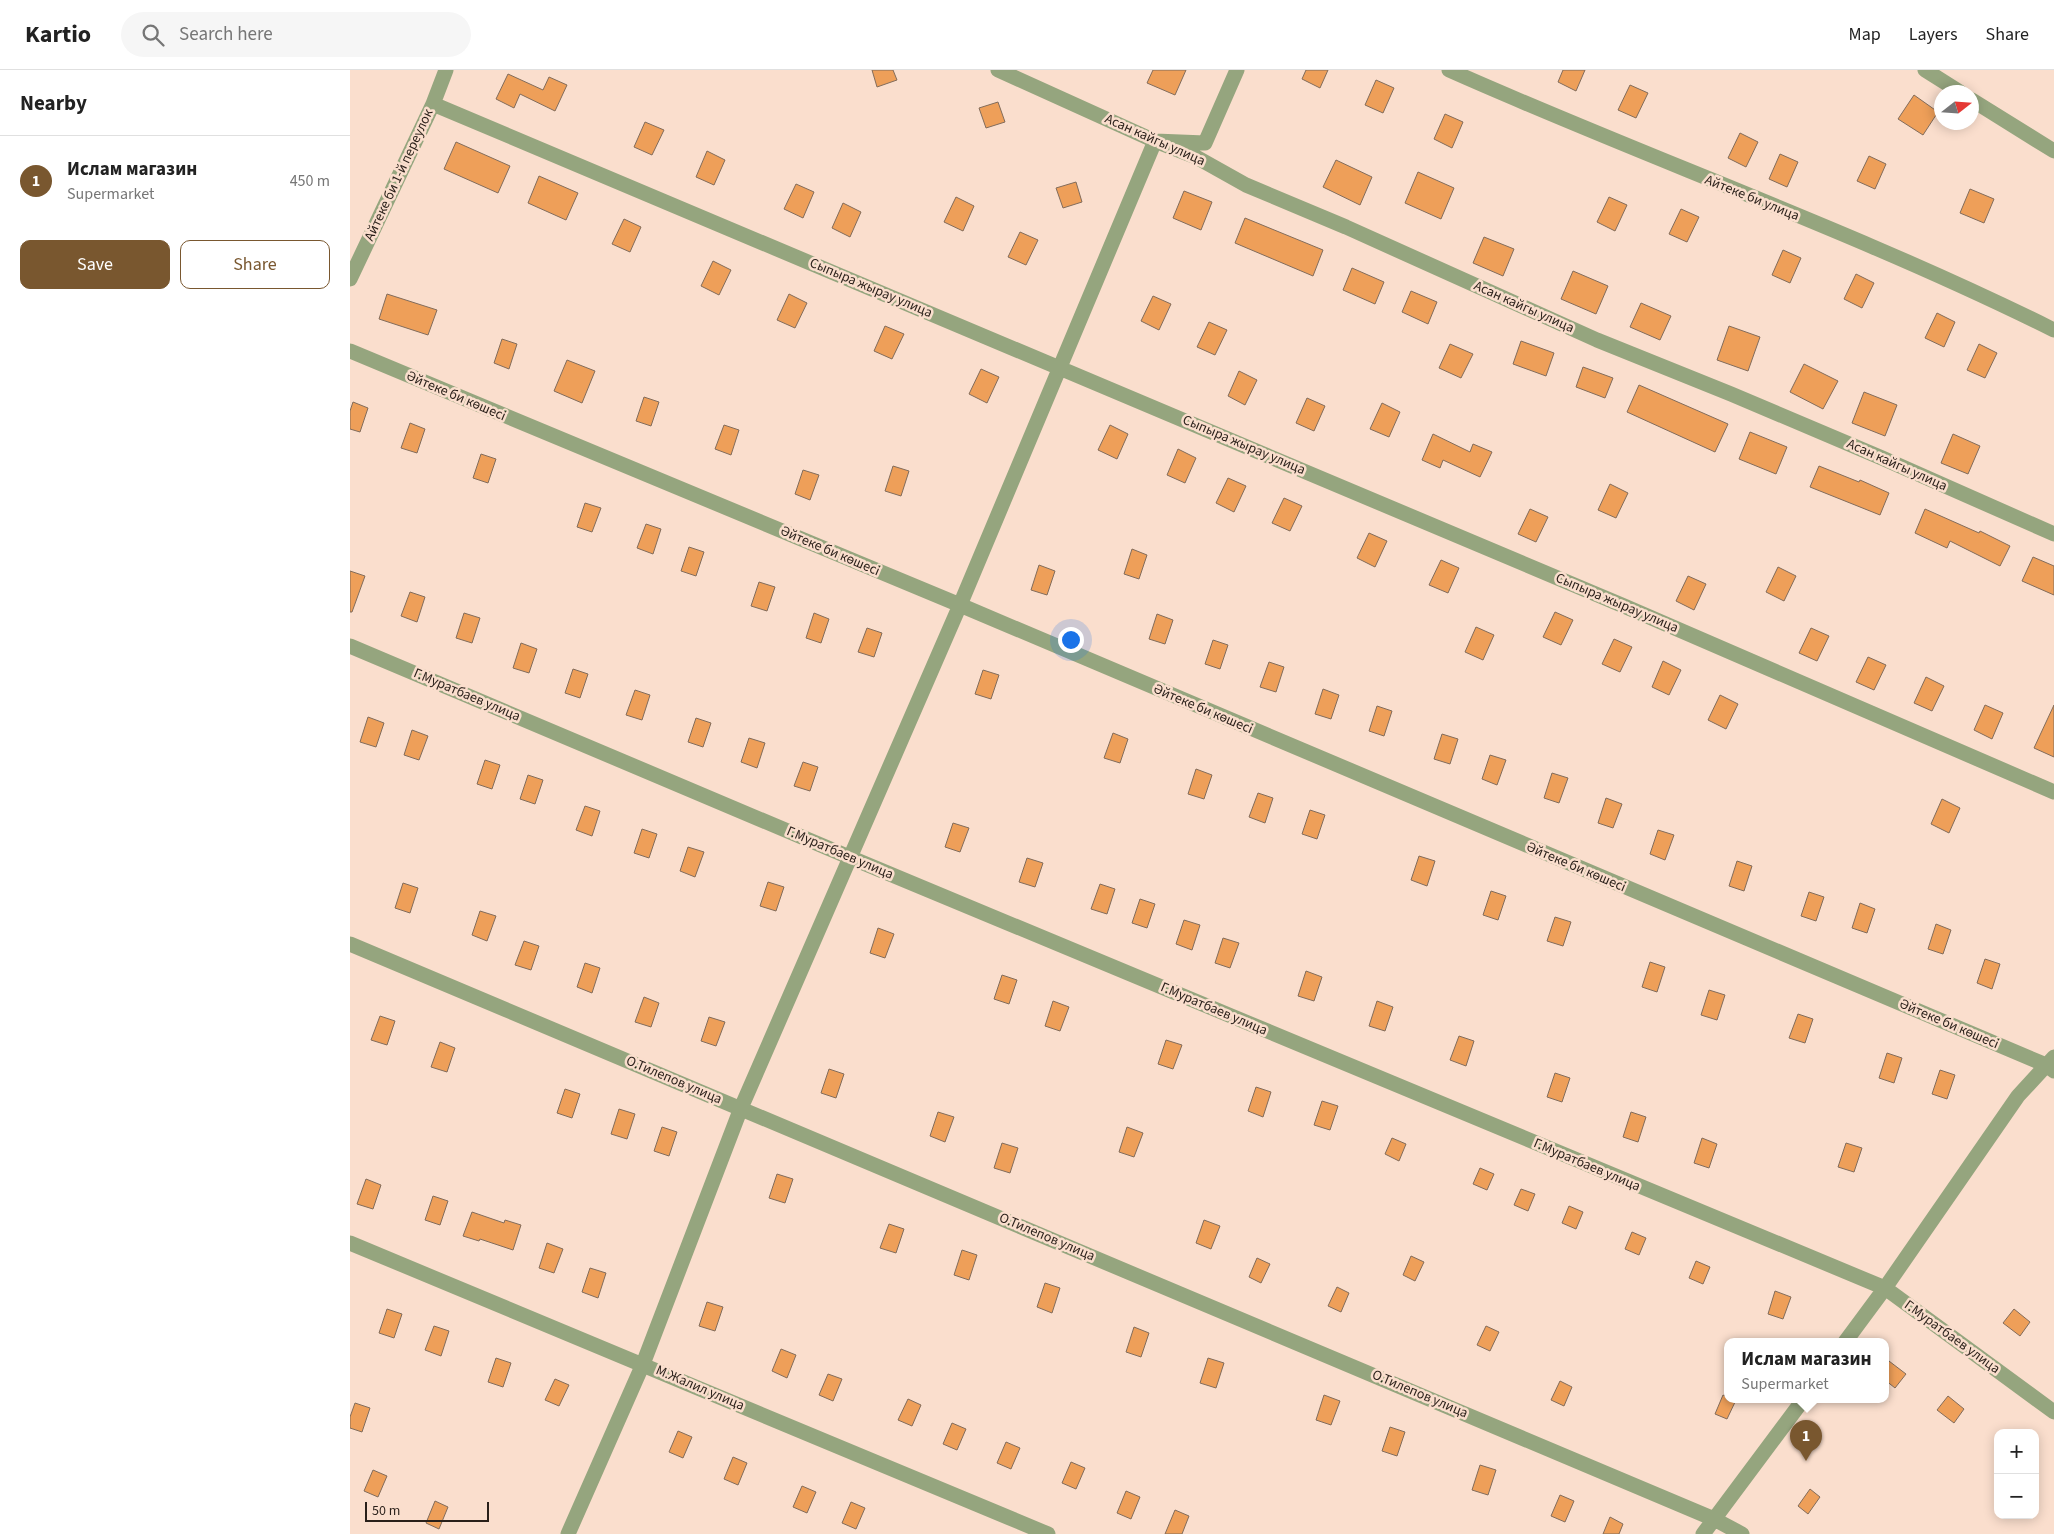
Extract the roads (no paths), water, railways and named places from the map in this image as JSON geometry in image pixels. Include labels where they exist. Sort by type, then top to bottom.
[{"type":"street","name":"Асан кайгы улица","points":[[998,70],[1155,141],[1196,156],[1246,186],[1346,227],[1597,340],[1793,420],[2054,534]]},
{"type":"street","points":[[568,1534],[643,1364],[741,1108],[960,605],[1155,141],[1205,143],[1237,70]]},
{"type":"street","name":"Айтеке би улица","points":[[1448,70],[1536,109],[1849,237],[1990,298],[2054,330]]},
{"type":"street","points":[[1925,70],[1949,85]]},
{"type":"street","name":"Айтеке би 1-й переулок","points":[[351,275],[433,104],[444,71]]},
{"type":"street","name":"Сыпыра жырау улица","points":[[433,104],[1624,606],[2054,792]]},
{"type":"street","points":[[1979,104],[2054,151]]},
{"type":"street","name":"Әйтеке би көшесі","points":[[350,351],[960,605],[2051,1064]]},
{"type":"street","name":"Г.Муратбаев улица","points":[[350,646],[849,857],[1885,1288],[2054,1412]]},
{"type":"street","name":"О.Тилепов улица","points":[[350,944],[1714,1519],[1742,1534]]},
{"type":"street","points":[[1848,1338],[1885,1288],[2018,1096],[2051,1064]]},
{"type":"street","name":"М.Жалил улица","points":[[350,1243],[1048,1534]]},
{"type":"street","points":[[1703,1534],[1800,1403]]},
{"type":"place","name":"Ислам магазин","points":[[1806,1461]]}]
